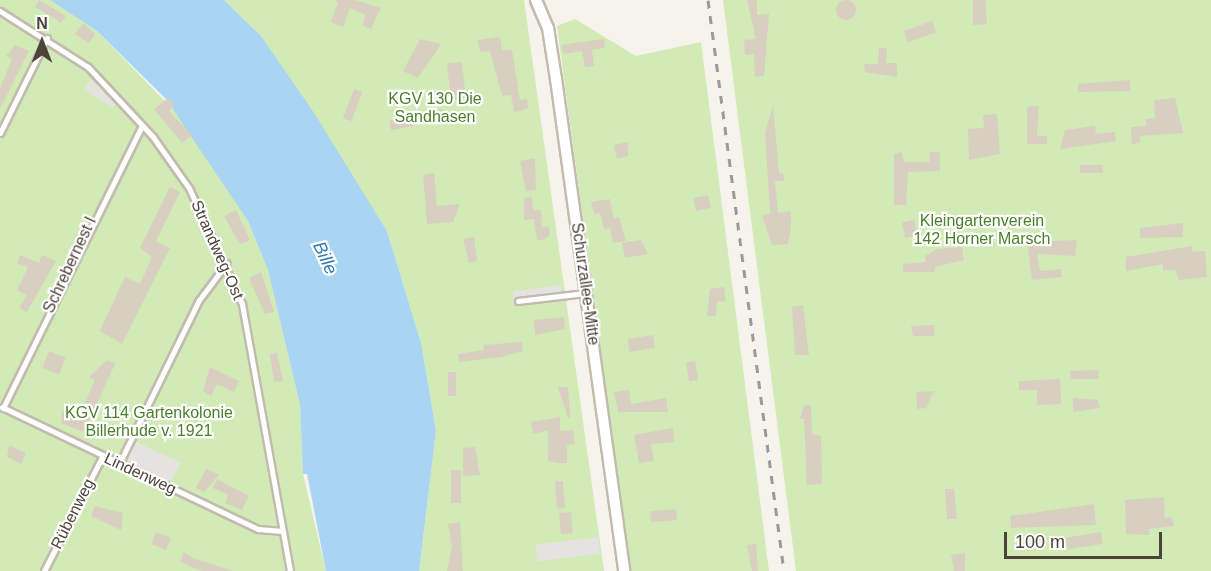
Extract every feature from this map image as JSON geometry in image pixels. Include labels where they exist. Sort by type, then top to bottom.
[{"type":"street","name":"Schurzallee-Mitte","points":[[536,0],[548,28],[624,571]]},
{"type":"lane","name":"Strandweg-Ost","points":[[0,10],[47,38],[88,67],[142,125],[181,174],[227,262],[249,329],[290,571]]},
{"type":"lane","points":[[0,133],[47,38]]},
{"type":"lane","name":"Schrebernest I","points":[[1,407],[119,162],[142,125]]},
{"type":"lane","points":[[119,464],[204,292],[227,262]]},
{"type":"lane","points":[[518,301],[585,293]]},
{"type":"lane","name":"Lindenweg","points":[[1,407],[102,457],[258,529],[282,531]]},
{"type":"lane","name":"Rübenweg","points":[[44,571],[102,457]]},
{"type":"green space","name":"KGV 114 Gartenkolonie Billerhude v. 1921","points":[[0,0],[50,0],[97,31],[181,118],[248,221],[268,270],[300,405],[303,474],[326,571],[0,571]]},
{"type":"green space","name":"KGV 130 Die Sandhasen","points":[[224,0],[524,0],[604,571],[419,571],[436,431],[421,343],[387,231],[261,36]]},
{"type":"green space","name":"Kleingartenverein 142 Horner Marsch","points":[[723,0],[1211,0],[1211,571],[796,571]]},
{"type":"green space","points":[[575,19],[636,56],[701,42],[769,571],[630,571],[557,26]]},
{"type":"shaded area","points":[[93,77],[118,102],[113,108],[84,89]]},
{"type":"shaded area","points":[[561,285],[563,299],[514,306],[512,292]]},
{"type":"shaded area","points":[[134,441],[181,463],[170,482],[130,464],[126,456]]},
{"type":"shaded area","points":[[598,537],[600,554],[538,562],[535,545]]},
{"type":"water","name":"Bille","points":[[50,0],[224,0],[261,36],[314,113],[387,231],[421,343],[436,431],[419,571],[326,571],[307,474],[303,474],[300,405],[268,270],[248,221],[166,99],[97,31]]},
{"type":"building","points":[[39,0],[66,16],[61,23],[35,7]]},
{"type":"building","points":[[334,0],[355,0],[381,8],[371,29],[362,25],[366,15],[350,8],[343,27],[331,22],[338,2]]},
{"type":"building","points":[[747,0],[757,0],[757,15],[769,14],[764,76],[755,77],[754,54],[745,55],[744,40],[756,39]]},
{"type":"building","points":[[846,0],[853,3],[856,10],[853,17],[846,20],[839,17],[836,10],[839,3]]},
{"type":"building","points":[[973,0],[985,0],[987,24],[973,25]]},
{"type":"building","points":[[932,21],[936,32],[908,43],[904,31]]},
{"type":"building","points":[[83,23],[95,34],[89,43],[75,34]]},
{"type":"building","points":[[500,37],[502,50],[512,50],[520,100],[527,99],[528,108],[521,111],[514,112],[511,95],[502,96],[490,51],[480,52],[478,40]]},
{"type":"building","points":[[420,39],[441,44],[418,78],[403,71]]},
{"type":"building","points":[[604,39],[605,48],[592,50],[594,66],[585,67],[582,51],[563,54],[561,45]]},
{"type":"building","points":[[15,45],[29,51],[0,109],[0,88],[12,59],[6,56]]},
{"type":"building","points":[[879,48],[887,48],[886,63],[897,63],[897,77],[865,72],[864,64],[878,64]]},
{"type":"building","points":[[462,62],[466,98],[451,99],[447,64]]},
{"type":"building","points":[[1130,80],[1130,91],[1078,92],[1078,84]]},
{"type":"building","points":[[354,89],[362,92],[351,121],[343,118]]},
{"type":"building","points":[[168,98],[175,106],[169,111],[192,135],[182,143],[154,109]]},
{"type":"building","points":[[1175,98],[1183,133],[1140,136],[1140,143],[1132,144],[1131,127],[1146,126],[1145,119],[1155,118],[1154,100]]},
{"type":"building","points":[[773,105],[779,173],[783,173],[784,181],[775,181],[778,213],[791,211],[791,227],[788,244],[772,245],[762,215],[770,214],[765,133]]},
{"type":"building","points":[[1039,106],[1037,136],[1047,136],[1047,144],[1027,144],[1027,107]]},
{"type":"building","points":[[443,109],[445,122],[430,124],[428,111]]},
{"type":"building","points":[[997,114],[1000,154],[969,160],[968,129],[984,128],[983,115]]},
{"type":"building","points":[[412,116],[414,126],[391,130],[389,120]]},
{"type":"building","points":[[1095,126],[1096,134],[1115,132],[1116,141],[1060,149],[1065,130]]},
{"type":"building","points":[[628,142],[628,156],[617,159],[614,145]]},
{"type":"building","points":[[902,152],[904,162],[929,162],[930,152],[940,152],[940,171],[908,172],[906,205],[894,205],[894,154]]},
{"type":"building","points":[[535,158],[536,190],[526,191],[520,161]]},
{"type":"building","points":[[1080,165],[1103,165],[1103,173],[1080,173]]},
{"type":"building","points":[[434,173],[437,206],[460,204],[453,222],[427,224],[423,175]]},
{"type":"building","points":[[170,187],[180,192],[156,241],[170,248],[122,344],[100,331],[125,277],[140,284],[152,257],[140,248]]},
{"type":"building","points":[[708,195],[711,208],[696,211],[693,198]]},
{"type":"building","points":[[532,197],[533,210],[541,210],[542,227],[549,226],[550,235],[543,240],[537,240],[534,219],[524,220],[524,198]]},
{"type":"building","points":[[610,199],[614,219],[619,217],[626,241],[613,243],[610,228],[604,229],[600,213],[594,214],[591,202]]},
{"type":"building","points":[[236,210],[250,240],[240,244],[224,216]]},
{"type":"building","points":[[914,220],[917,236],[905,238],[902,222]]},
{"type":"building","points":[[1183,223],[1183,237],[1140,238],[1140,228]]},
{"type":"building","points":[[474,237],[477,261],[469,263],[463,239]]},
{"type":"building","points":[[641,240],[648,254],[625,258],[622,243]]},
{"type":"building","points":[[1077,240],[1075,256],[1037,254],[1040,271],[1061,269],[1062,277],[1032,280],[1027,242]]},
{"type":"building","points":[[1192,246],[1192,252],[1205,251],[1207,277],[1179,280],[1175,270],[1163,270],[1163,264],[1126,271],[1126,257]]},
{"type":"building","points":[[962,247],[964,260],[935,267],[935,272],[903,272],[903,264],[926,262],[925,256],[937,249]]},
{"type":"building","points":[[20,255],[39,263],[42,255],[56,261],[27,312],[19,308],[27,295],[17,290],[28,267],[17,263]]},
{"type":"building","points":[[261,272],[274,312],[265,314],[249,278]]},
{"type":"building","points":[[724,287],[726,301],[717,302],[716,316],[707,316],[710,289]]},
{"type":"building","points":[[803,305],[809,355],[795,355],[792,307]]},
{"type":"building","points":[[564,317],[565,329],[535,335],[534,320]]},
{"type":"building","points":[[934,325],[934,336],[913,336],[911,326]]},
{"type":"building","points":[[653,335],[655,348],[629,352],[627,339]]},
{"type":"building","points":[[522,342],[523,351],[501,357],[459,362],[458,354],[484,350],[483,345]]},
{"type":"building","points":[[49,351],[66,358],[59,374],[42,368]]},
{"type":"building","points":[[277,353],[283,381],[274,382],[270,354]]},
{"type":"building","points":[[107,360],[115,364],[84,432],[61,423],[62,411],[78,418],[95,380],[89,377]]},
{"type":"building","points":[[695,361],[698,380],[689,381],[686,362]]},
{"type":"building","points":[[210,367],[239,381],[234,392],[217,384],[211,396],[203,391]]},
{"type":"building","points":[[1098,370],[1099,379],[1071,379],[1070,371]]},
{"type":"building","points":[[448,372],[456,372],[456,396],[448,396]]},
{"type":"building","points":[[1060,379],[1061,404],[1037,405],[1037,390],[1019,390],[1019,381]]},
{"type":"building","points":[[558,387],[568,387],[570,417],[568,418]]},
{"type":"building","points":[[629,390],[631,404],[666,398],[668,412],[618,412],[614,392]]},
{"type":"building","points":[[934,391],[926,408],[917,409],[916,392]]},
{"type":"building","points":[[1073,398],[1098,400],[1100,408],[1073,412]]},
{"type":"building","points":[[804,405],[811,405],[812,434],[821,436],[822,484],[807,485],[804,419],[800,419]]},
{"type":"building","points":[[560,417],[560,431],[573,430],[575,444],[567,445],[567,463],[548,460],[548,430],[533,434],[531,422]]},
{"type":"building","points":[[673,428],[674,442],[651,444],[654,461],[639,463],[634,435]]},
{"type":"building","points":[[9,445],[26,453],[21,464],[7,457]]},
{"type":"building","points":[[475,447],[480,475],[463,476],[463,448]]},
{"type":"building","points":[[206,469],[219,475],[204,492],[196,488]]},
{"type":"building","points":[[451,470],[461,470],[461,503],[451,503]]},
{"type":"building","points":[[217,479],[249,496],[242,510],[225,503],[228,495],[213,488]]},
{"type":"building","points":[[563,481],[565,508],[557,508],[555,482]]},
{"type":"building","points":[[945,489],[954,489],[957,519],[947,519]]},
{"type":"building","points":[[1164,497],[1165,518],[1172,517],[1174,526],[1149,529],[1150,535],[1126,534],[1125,500]]},
{"type":"building","points":[[1094,504],[1096,525],[1011,528],[1010,516]]},
{"type":"building","points":[[95,506],[123,513],[121,530],[91,516]]},
{"type":"building","points":[[676,509],[677,520],[651,522],[650,511]]},
{"type":"building","points":[[571,512],[573,533],[561,534],[559,513]]},
{"type":"building","points":[[460,522],[463,571],[447,571],[452,546],[448,524]]},
{"type":"building","points":[[156,532],[171,538],[166,550],[151,544]]},
{"type":"building","points":[[1101,532],[1103,544],[1067,549],[1065,538]]},
{"type":"building","points":[[756,544],[758,571],[752,571],[747,545]]},
{"type":"building","points":[[184,552],[193,558],[233,571],[202,571],[180,562]]},
{"type":"building","points":[[965,553],[965,571],[954,571],[951,555]]},
{"type":"railway","points":[[708,0],[784,571]]}]
